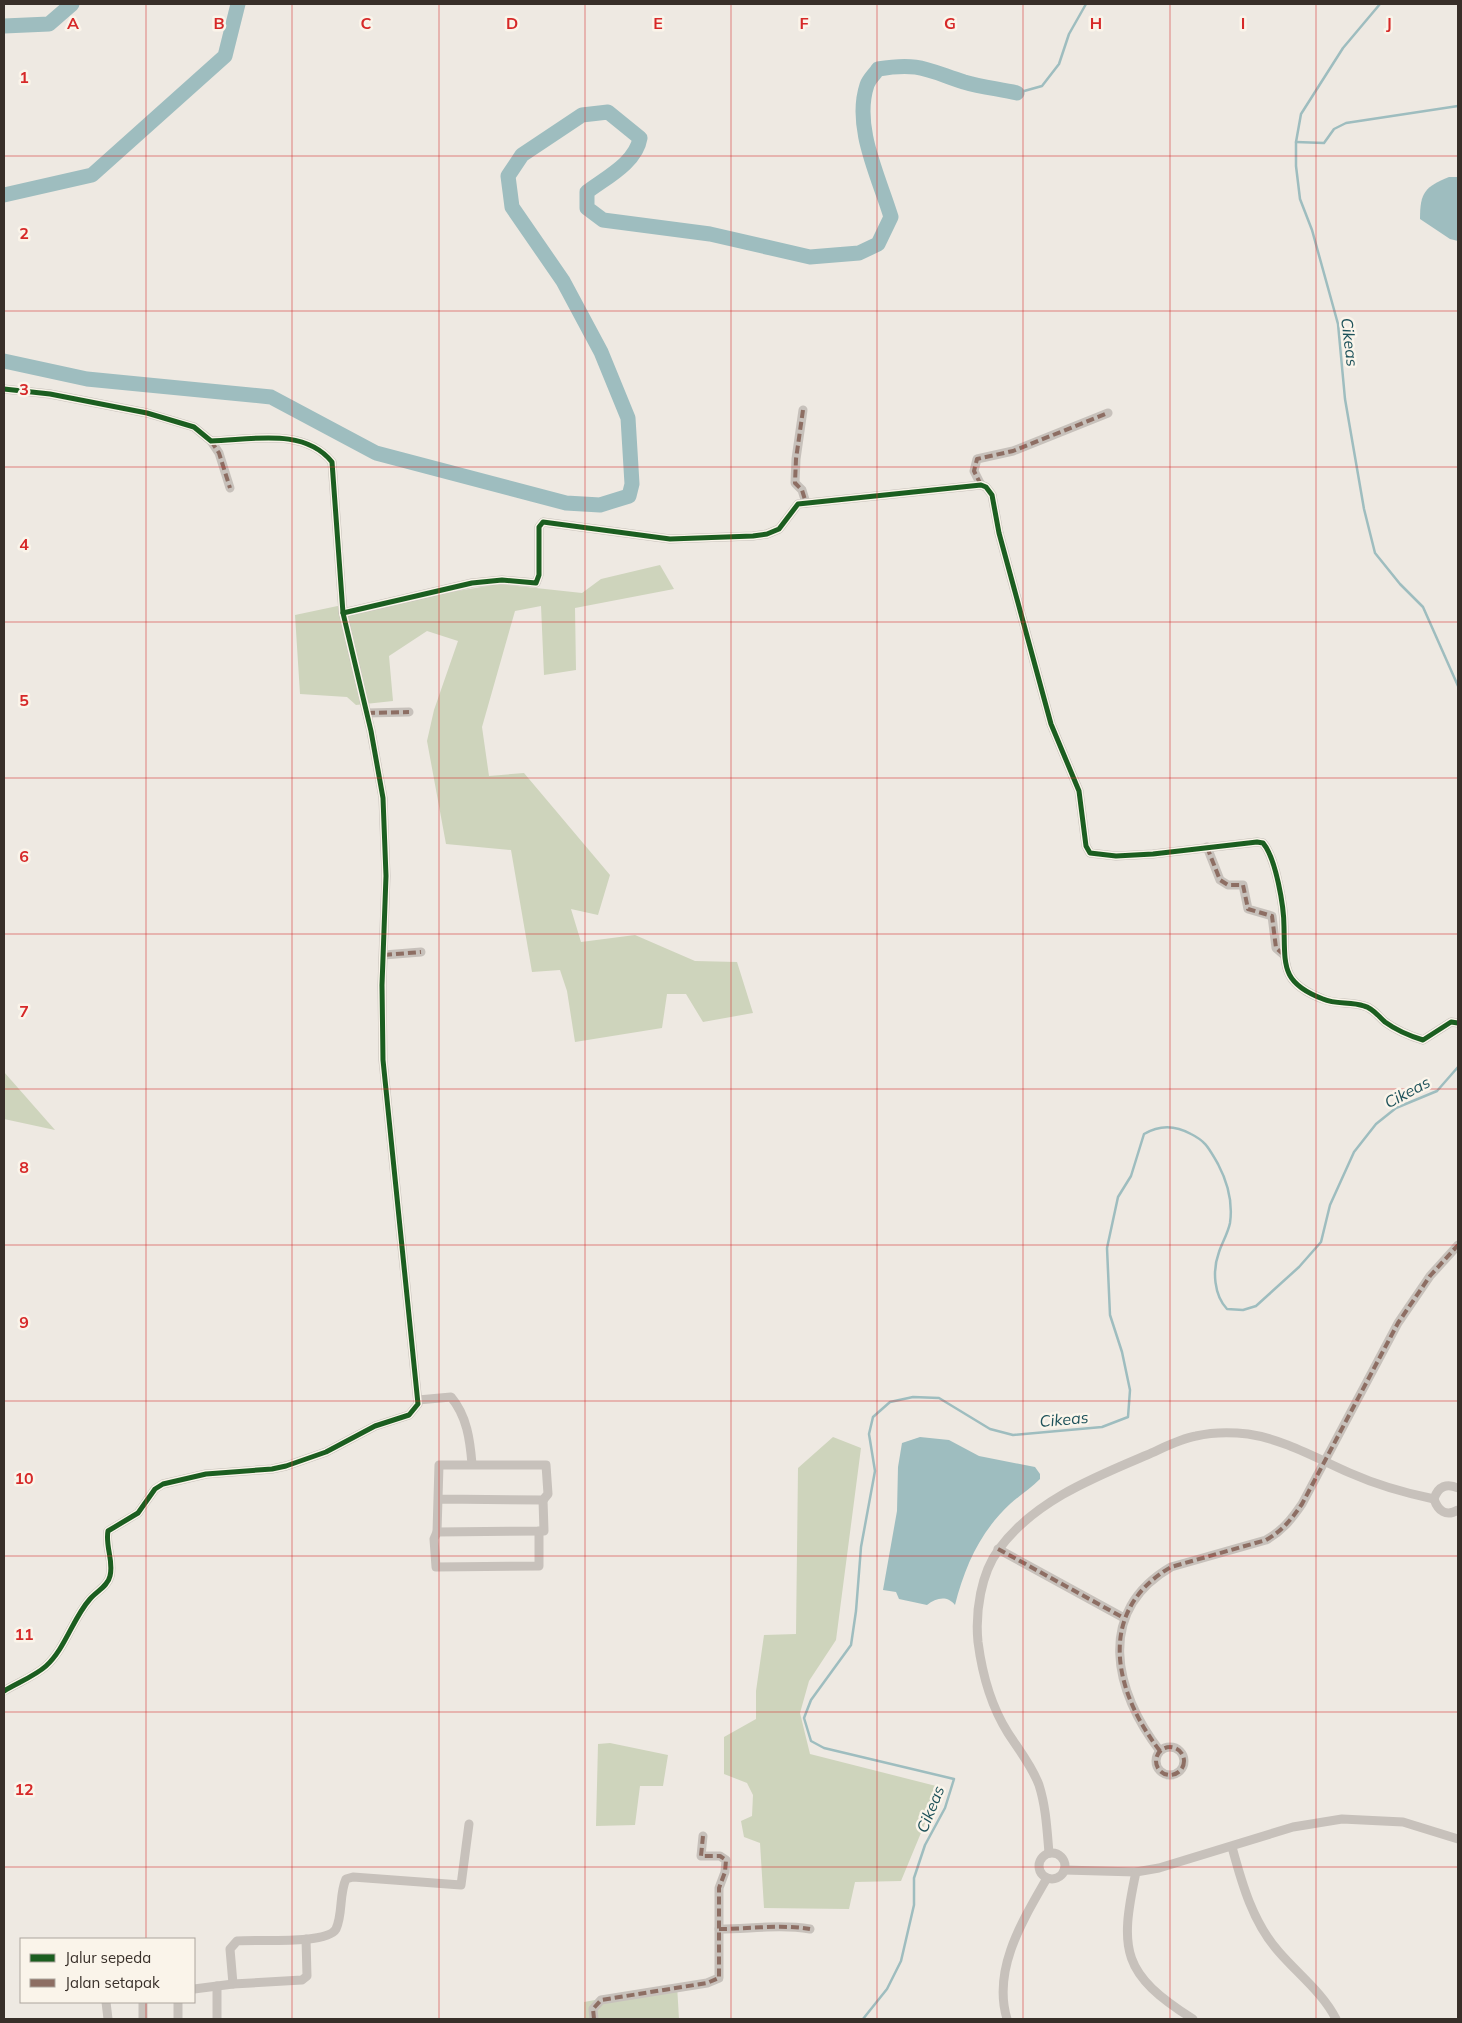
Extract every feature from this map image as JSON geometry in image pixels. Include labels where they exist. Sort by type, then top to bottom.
[{"type":"street","points":[[4,389],[50,394],[147,412],[194,427],[211,441],[219,453],[230,488]]},
{"type":"street","points":[[803,410],[796,460],[796,483],[802,490],[806,503]]},
{"type":"street","points":[[980,485],[974,472],[977,459],[1013,452],[1108,413]]},
{"type":"street","points":[[4,1691],[45,1667],[53,1658],[70,1627],[89,1599],[110,1579],[111,1571],[106,1540],[108,1531],[138,1513],[155,1489],[162,1484],[180,1478],[206,1474],[272,1470],[326,1452],[374,1426],[409,1415],[418,1404],[382,1040],[386,876],[383,798],[367,713],[343,614],[332,462],[323,450],[304,442],[280,438],[211,441]]},
{"type":"street","points":[[343,614],[479,582],[502,580],[536,583],[539,575],[539,527],[543,522],[670,539],[753,536],[767,534],[779,529],[794,507],[806,503],[980,485],[990,489],[999,533],[1052,724],[1079,791],[1086,846],[1090,853],[1097,856],[1125,855],[1257,842],[1263,843],[1268,848],[1277,872],[1284,923],[1283,954],[1289,975],[1295,984],[1325,1000],[1364,1005],[1386,1022],[1423,1040],[1455,1023]]},
{"type":"street","points":[[367,713],[409,712]]},
{"type":"street","points":[[1207,847],[1220,880],[1228,885],[1243,884],[1248,909],[1272,916],[1276,948],[1283,954]]},
{"type":"street","points":[[384,955],[421,952]]},
{"type":"street","points":[[1160,1750],[1138,1719],[1124,1681],[1119,1648],[1124,1618],[1144,1586],[1171,1567],[1246,1547],[1278,1534],[1302,1504],[1398,1323],[1430,1276],[1458,1245]]},
{"type":"street","points":[[418,1400],[451,1397],[456,1403],[469,1433],[472,1464]]},
{"type":"street","points":[[1049,1853],[1046,1814],[1038,1784],[998,1715],[984,1672],[977,1627],[979,1603],[989,1567],[998,1549],[1025,1522],[1059,1497],[1119,1467],[1195,1436],[1215,1433],[1251,1434],[1324,1461],[1377,1484],[1434,1499]]},
{"type":"street","points":[[438,1532],[538,1531],[544,1531],[543,1500],[548,1494],[546,1465],[472,1464],[439,1465],[438,1532],[434,1539],[436,1567],[539,1566],[538,1531]]},
{"type":"street","points":[[1458,1488],[1446,1485],[1440,1488],[1434,1499],[1437,1507],[1443,1513],[1452,1514],[1458,1510]]},
{"type":"street","points":[[439,1499],[543,1500]]},
{"type":"street","points":[[998,1549],[1124,1618]]},
{"type":"street","points":[[1064,1870],[1136,1872],[1186,1862],[1294,1827],[1342,1819],[1402,1822],[1458,1839]]},
{"type":"street","points":[[232,1984],[230,1949],[237,1941],[306,1939],[324,1937],[332,1933],[337,1927],[346,1879],[353,1877],[461,1885],[464,1882],[469,1824]]},
{"type":"street","points":[[594,2019],[593,2009],[601,2000],[714,1981],[720,1974],[719,1888],[725,1872],[726,1860],[720,1856],[701,1856],[703,1836]]},
{"type":"street","points":[[1232,1847],[1246,1895],[1264,1931],[1277,1950],[1329,2006],[1336,2019]]},
{"type":"street","points":[[1049,1853],[1061,1856],[1065,1863],[1064,1870],[1057,1878],[1047,1878],[1041,1873],[1039,1866],[1041,1858],[1049,1853]]},
{"type":"street","points":[[1136,1872],[1126,1931],[1131,1960],[1153,1990],[1193,2019]]},
{"type":"street","points":[[1007,2019],[1002,1995],[1003,1979],[1010,1953],[1024,1921],[1047,1878]]},
{"type":"street","points":[[719,1929],[764,1928],[788,1925],[810,1929]]},
{"type":"street","points":[[195,1989],[232,1984],[302,1980],[307,1976],[308,1968],[306,1939]]},
{"type":"street","points":[[217,1986],[217,2019]]},
{"type":"street","points":[[106,2003],[107,2019]]},
{"type":"street","points":[[142,2003],[143,2019]]},
{"type":"street","points":[[178,2003],[178,2019]]},
{"type":"green space","points":[[660,565],[674,589],[575,608],[576,670],[544,675],[541,606],[515,611],[482,727],[489,776],[524,773],[610,875],[598,915],[571,909],[581,942],[635,935],[695,961],[737,962],[753,1013],[703,1022],[686,994],[667,994],[662,1028],[575,1042],[567,991],[560,970],[532,972],[511,850],[446,844],[427,741],[434,710],[458,641],[427,631],[389,656],[393,701],[356,705],[347,697],[300,694],[295,615],[347,604],[348,614],[499,584],[582,593],[601,579]]},
{"type":"green space","points":[[4,1072],[55,1130],[4,1119]]},
{"type":"green space","points":[[833,1437],[861,1448],[836,1640],[809,1681],[800,1713],[810,1754],[940,1787],[901,1881],[855,1882],[849,1909],[764,1908],[760,1843],[744,1837],[741,1821],[752,1816],[753,1795],[747,1783],[724,1774],[724,1737],[756,1719],[756,1691],[764,1635],[796,1634],[798,1468]]},
{"type":"green space","points":[[610,1743],[668,1755],[663,1786],[640,1786],[635,1825],[596,1826],[598,1744]]},
{"type":"green space","points":[[677,1985],[679,2019],[584,2019],[584,2002]]},
{"type":"water","points":[[1449,177],[1458,177],[1458,241],[1450,239],[1420,219],[1423,196],[1434,184]]},
{"type":"water","points":[[920,1437],[949,1440],[979,1456],[1035,1467],[1040,1474],[1040,1479],[999,1515],[982,1538],[969,1563],[955,1605],[949,1600],[941,1599],[927,1605],[899,1599],[896,1592],[883,1590],[897,1511],[898,1467],[902,1443]]},
{"type":"waterway","points":[[4,26],[49,24],[72,4]]},
{"type":"waterway","points":[[4,195],[92,175],[225,56],[238,4]]},
{"type":"waterway","name":"Cikeas","points":[[1017,93],[1042,86],[1059,64],[1069,34],[1086,4]]},
{"type":"waterway","name":"Cikeas","points":[[1380,4],[1343,48],[1301,114],[1296,142],[1296,166],[1300,199],[1312,230],[1338,324],[1345,399],[1364,509],[1375,553],[1400,584],[1423,607],[1458,686]]},
{"type":"waterway","points":[[4,361],[87,379],[271,397],[376,453],[566,503],[600,505],[629,496],[632,484],[628,418],[601,352],[563,281],[512,207],[508,176],[522,155],[582,115],[608,112],[640,138],[633,155],[619,169],[587,192],[587,208],[603,220],[710,234],[810,257],[859,253],[878,244],[891,217],[869,152],[863,118],[867,85],[878,69],[904,66],[923,68],[970,84],[1017,93]]},
{"type":"waterway","points":[[1296,142],[1324,143],[1334,129],[1346,123],[1458,106]]},
{"type":"waterway","name":"Cikeas","points":[[863,2019],[887,1989],[901,1961],[914,1905],[914,1878],[925,1845],[945,1808],[954,1779],[824,1748],[811,1741],[804,1718],[811,1700],[851,1645],[856,1611],[861,1547],[875,1471],[869,1434],[873,1417],[890,1402],[913,1397],[939,1398],[990,1429],[1013,1435],[1102,1427],[1128,1417],[1130,1390],[1122,1352],[1110,1315],[1107,1248],[1118,1197],[1131,1176],[1144,1134],[1155,1129],[1167,1127],[1185,1131],[1204,1143],[1218,1164],[1225,1178],[1229,1193],[1231,1215],[1229,1227],[1215,1267],[1217,1290],[1227,1309],[1243,1310],[1256,1306],[1299,1267],[1321,1242],[1330,1205],[1354,1152],[1376,1124],[1396,1108],[1437,1091],[1458,1067]]},
{"type":"marked path","points":[[803,410],[796,459],[795,483],[802,490],[806,503]]},
{"type":"marked path","points":[[981,485],[974,471],[977,459],[1013,451],[1108,413]]},
{"type":"marked path","points":[[211,441],[219,453],[230,488]]},
{"type":"marked path","points":[[367,713],[409,712]]},
{"type":"marked path","points":[[1207,847],[1220,880],[1228,885],[1243,885],[1248,909],[1272,916],[1276,948],[1283,954]]},
{"type":"marked path","points":[[384,955],[421,952]]},
{"type":"marked path","points":[[1160,1751],[1144,1728],[1132,1704],[1123,1678],[1120,1653],[1122,1629],[1131,1606],[1147,1585],[1171,1567],[1266,1540],[1286,1525],[1302,1504],[1398,1323],[1430,1276],[1458,1245]]},
{"type":"marked path","points":[[998,1549],[1124,1618]]},
{"type":"marked path","points":[[1170,1747],[1180,1751],[1184,1761],[1180,1771],[1170,1775],[1160,1771],[1156,1761],[1160,1751],[1170,1747]]},
{"type":"marked path","points":[[594,2019],[593,2009],[601,2000],[707,1983],[719,1978],[719,1888],[725,1872],[726,1860],[720,1856],[701,1856],[703,1836]]},
{"type":"marked path","points":[[719,1929],[776,1927],[810,1929]]},
{"type":"cycle path","points":[[4,389],[50,394],[147,413],[194,427],[211,441],[259,438],[292,440],[307,444],[320,451],[332,462],[343,613],[371,731],[383,798],[386,876],[382,985],[383,1060],[418,1404],[409,1415],[375,1426],[326,1452],[286,1466],[272,1469],[206,1474],[163,1484],[155,1489],[138,1513],[108,1531],[107,1537],[111,1565],[109,1580],[84,1607],[53,1659],[37,1673],[4,1691]]},
{"type":"cycle path","points":[[343,613],[472,583],[502,580],[536,583],[539,575],[539,527],[543,522],[670,539],[753,536],[767,534],[779,529],[798,504],[981,485],[986,487],[992,495],[999,533],[1051,724],[1079,791],[1086,846],[1090,853],[1116,856],[1153,854],[1257,842],[1263,843],[1272,860],[1281,896],[1288,972],[1299,986],[1309,993],[1328,1001],[1367,1007],[1394,1028],[1423,1040],[1451,1022],[1458,1023]]}]
